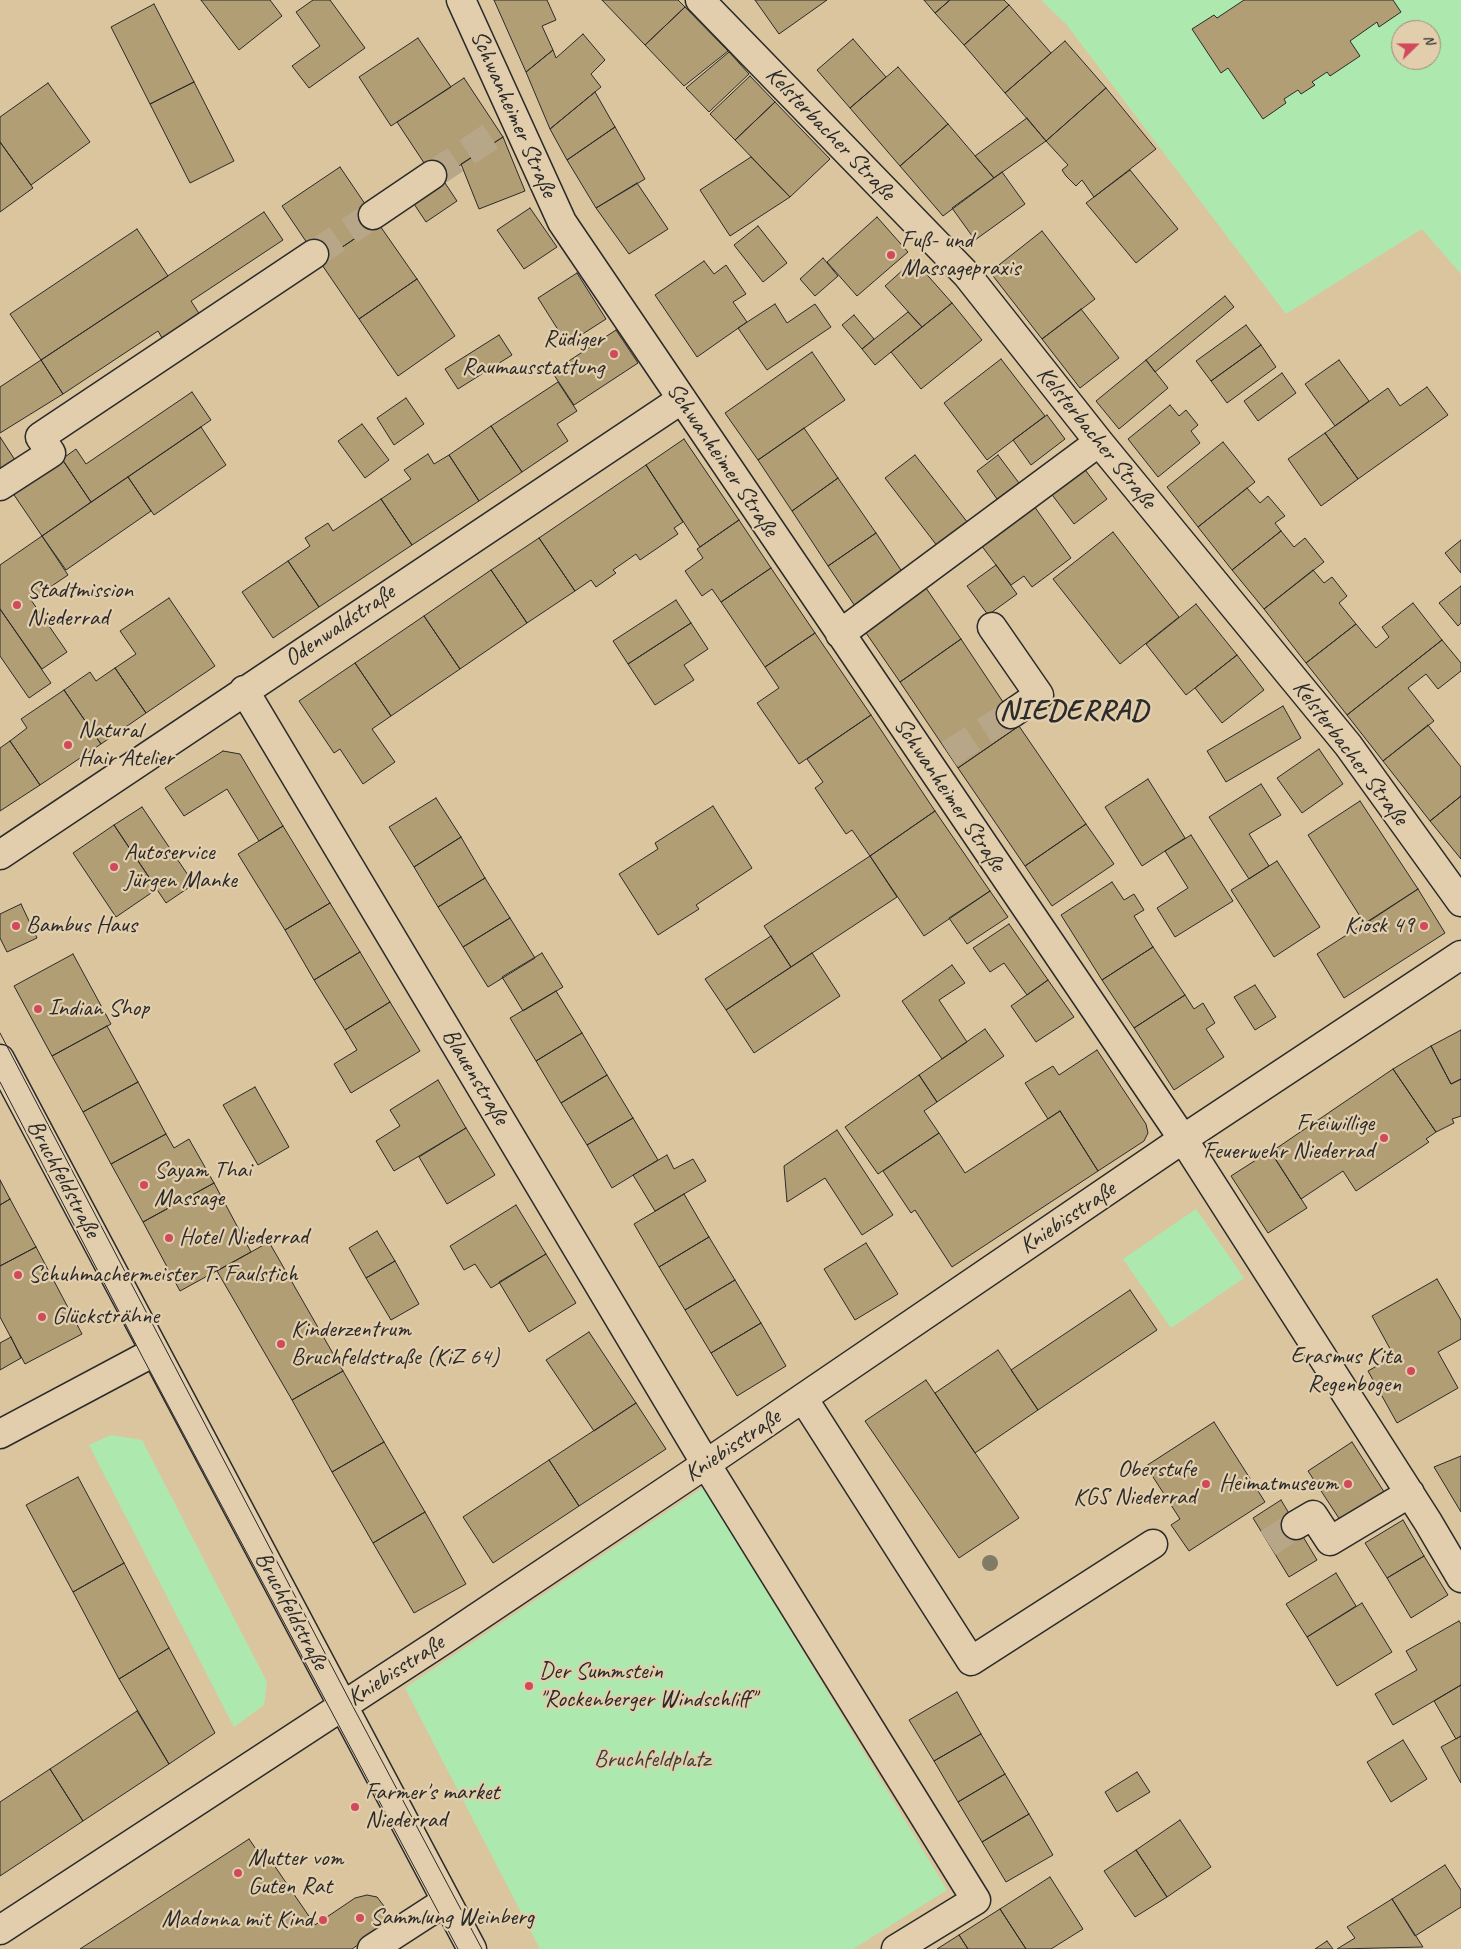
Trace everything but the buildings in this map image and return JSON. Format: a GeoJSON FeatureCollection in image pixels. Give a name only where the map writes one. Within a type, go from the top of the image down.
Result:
{"type":"FeatureCollection","features":[{"type":"Feature","properties":{"kind":"street","name":"Schwanheimer Straße"},"geometry":{"type":"LineString","coordinates":[[461,0],[508,127],[562,222],[840,634],[940,761],[1410,1493],[1461,1578]]}},
{"type":"Feature","properties":{"kind":"street","name":"Kelsterbacher Straße"},"geometry":{"type":"LineString","coordinates":[[700,0],[967,275],[1099,442],[1348,744],[1461,902]]}},
{"type":"Feature","properties":{"kind":"street"},"geometry":{"type":"LineString","coordinates":[[373,215],[432,175]]}},
{"type":"Feature","properties":{"kind":"street"},"geometry":{"type":"LineString","coordinates":[[0,486],[51,453],[40,437],[314,254]]}},
{"type":"Feature","properties":{"kind":"street","name":"Odenwaldstraße"},"geometry":{"type":"LineString","coordinates":[[0,855],[244,690],[682,399]]}},
{"type":"Feature","properties":{"kind":"street"},"geometry":{"type":"LineString","coordinates":[[840,634],[1099,442]]}},
{"type":"Feature","properties":{"kind":"street"},"geometry":{"type":"LineString","coordinates":[[992,627],[1039,695],[1011,714]]}},
{"type":"Feature","properties":{"kind":"street","name":"Blauenstraße"},"geometry":{"type":"LineString","coordinates":[[244,690],[706,1464]]}},
{"type":"Feature","properties":{"kind":"street","name":"Kniebisstraße"},"geometry":{"type":"LineString","coordinates":[[0,1930],[706,1464],[1183,1139],[1461,955]]}},
{"type":"Feature","properties":{"kind":"street","name":"Bruchfeldstraße"},"geometry":{"type":"LineString","coordinates":[[0,1059],[341,1706],[472,1949]]}},
{"type":"Feature","properties":{"kind":"street"},"geometry":{"type":"LineString","coordinates":[[0,1434],[154,1352]]}},
{"type":"Feature","properties":{"kind":"street"},"geometry":{"type":"LineString","coordinates":[[803,1398],[971,1661],[1153,1544]]}},
{"type":"Feature","properties":{"kind":"street"},"geometry":{"type":"LineString","coordinates":[[706,1464],[976,1900],[896,1949]]}},
{"type":"Feature","properties":{"kind":"street"},"geometry":{"type":"LineString","coordinates":[[1313,1515],[1330,1541],[1410,1493]]}},
{"type":"Feature","properties":{"kind":"street"},"geometry":{"type":"LineString","coordinates":[[372,1949],[446,1902]]}},
{"type":"Feature","properties":{"kind":"green space"},"geometry":{"type":"Polygon","coordinates":[[[1041,0],[1461,0],[1461,274],[1422,229],[1286,314],[1066,24],[1041,0]]]}},
{"type":"Feature","properties":{"kind":"green space"},"geometry":{"type":"Polygon","coordinates":[[[1196,1209],[1244,1278],[1171,1328],[1123,1259],[1196,1209]]]}},
{"type":"Feature","properties":{"kind":"green space"},"geometry":{"type":"Polygon","coordinates":[[[111,1435],[142,1440],[267,1682],[264,1705],[234,1727],[89,1445],[111,1435]]]}},
{"type":"Feature","properties":{"kind":"green space","name":"Bruchfeldplatz"},"geometry":{"type":"Polygon","coordinates":[[[704,1487],[947,1890],[853,1949],[540,1949],[405,1688],[704,1487]]]}},
{"type":"Feature","properties":{"kind":"tunnel"},"geometry":{"type":"LineString","coordinates":[[432,175],[499,131]]}},
{"type":"Feature","properties":{"kind":"tunnel"},"geometry":{"type":"LineString","coordinates":[[314,254],[373,215]]}},
{"type":"Feature","properties":{"kind":"tunnel"},"geometry":{"type":"LineString","coordinates":[[949,754],[1011,714]]}},
{"type":"Feature","properties":{"kind":"tunnel"},"geometry":{"type":"LineString","coordinates":[[1268,1543],[1296,1525]]}},
{"type":"Feature","properties":{"kind":"tram line"},"geometry":{"type":"LineString","coordinates":[[0,1033],[482,1949]]}},
{"type":"Feature","properties":{"kind":"tram line"},"geometry":{"type":"LineString","coordinates":[[0,1082],[143,1358],[458,1949]]}},
{"type":"Feature","properties":{"kind":"place","name":"Fuß- und Massagepraxis"},"geometry":{"type":"Point","coordinates":[891,255]}},
{"type":"Feature","properties":{"kind":"place","name":"Rüdiger Raumausstattung"},"geometry":{"type":"Point","coordinates":[614,354]}},
{"type":"Feature","properties":{"kind":"place","name":"Stadtmission Niederrad"},"geometry":{"type":"Point","coordinates":[17,605]}},
{"type":"Feature","properties":{"kind":"place","name":"Natural Hair Atelier"},"geometry":{"type":"Point","coordinates":[68,745]}},
{"type":"Feature","properties":{"kind":"place","name":"Autoservice Jürgen Manke"},"geometry":{"type":"Point","coordinates":[114,867]}},
{"type":"Feature","properties":{"kind":"place","name":"Bambus Haus"},"geometry":{"type":"Point","coordinates":[16,926]}},
{"type":"Feature","properties":{"kind":"place","name":"Kiosk 49"},"geometry":{"type":"Point","coordinates":[1424,926]}},
{"type":"Feature","properties":{"kind":"place","name":"Indian Shop"},"geometry":{"type":"Point","coordinates":[38,1009]}},
{"type":"Feature","properties":{"kind":"place","name":"Freiwillige Feuerwehr Niederrad"},"geometry":{"type":"Point","coordinates":[1384,1138]}},
{"type":"Feature","properties":{"kind":"place","name":"Sayam Thai Massage"},"geometry":{"type":"Point","coordinates":[144,1185]}},
{"type":"Feature","properties":{"kind":"place","name":"Hotel Niederrad"},"geometry":{"type":"Point","coordinates":[169,1238]}},
{"type":"Feature","properties":{"kind":"place","name":"Schuhmachermeister T. Faulstich"},"geometry":{"type":"Point","coordinates":[18,1275]}},
{"type":"Feature","properties":{"kind":"place","name":"Glücksträhne"},"geometry":{"type":"Point","coordinates":[42,1317]}},
{"type":"Feature","properties":{"kind":"place","name":"Kinderzentrum Bruchfeldstraße (KiZ 64)"},"geometry":{"type":"Point","coordinates":[281,1344]}},
{"type":"Feature","properties":{"kind":"place","name":"Erasmus Kita Regenbogen"},"geometry":{"type":"Point","coordinates":[1411,1371]}},
{"type":"Feature","properties":{"kind":"place","name":"Oberstufe KGS Niederrad"},"geometry":{"type":"Point","coordinates":[1206,1484]}},
{"type":"Feature","properties":{"kind":"place","name":"Heimatmuseum"},"geometry":{"type":"Point","coordinates":[1348,1484]}},
{"type":"Feature","properties":{"kind":"place","name":"Der Summstein \"Rockenberger Windschliff\""},"geometry":{"type":"Point","coordinates":[529,1686]}},
{"type":"Feature","properties":{"kind":"place","name":"Farmer's market Niederrad"},"geometry":{"type":"Point","coordinates":[355,1807]}},
{"type":"Feature","properties":{"kind":"place","name":"Mutter vom Guten Rat"},"geometry":{"type":"Point","coordinates":[238,1873]}},
{"type":"Feature","properties":{"kind":"place","name":"Sammlung Weinberg"},"geometry":{"type":"Point","coordinates":[360,1918]}},
{"type":"Feature","properties":{"kind":"place","name":"Madonna mit Kind"},"geometry":{"type":"Point","coordinates":[323,1920]}},
{"type":"Feature","properties":{"kind":"district","name":"NIEDERRAD"},"geometry":{"type":"Point","coordinates":[1074,711]}}]}
